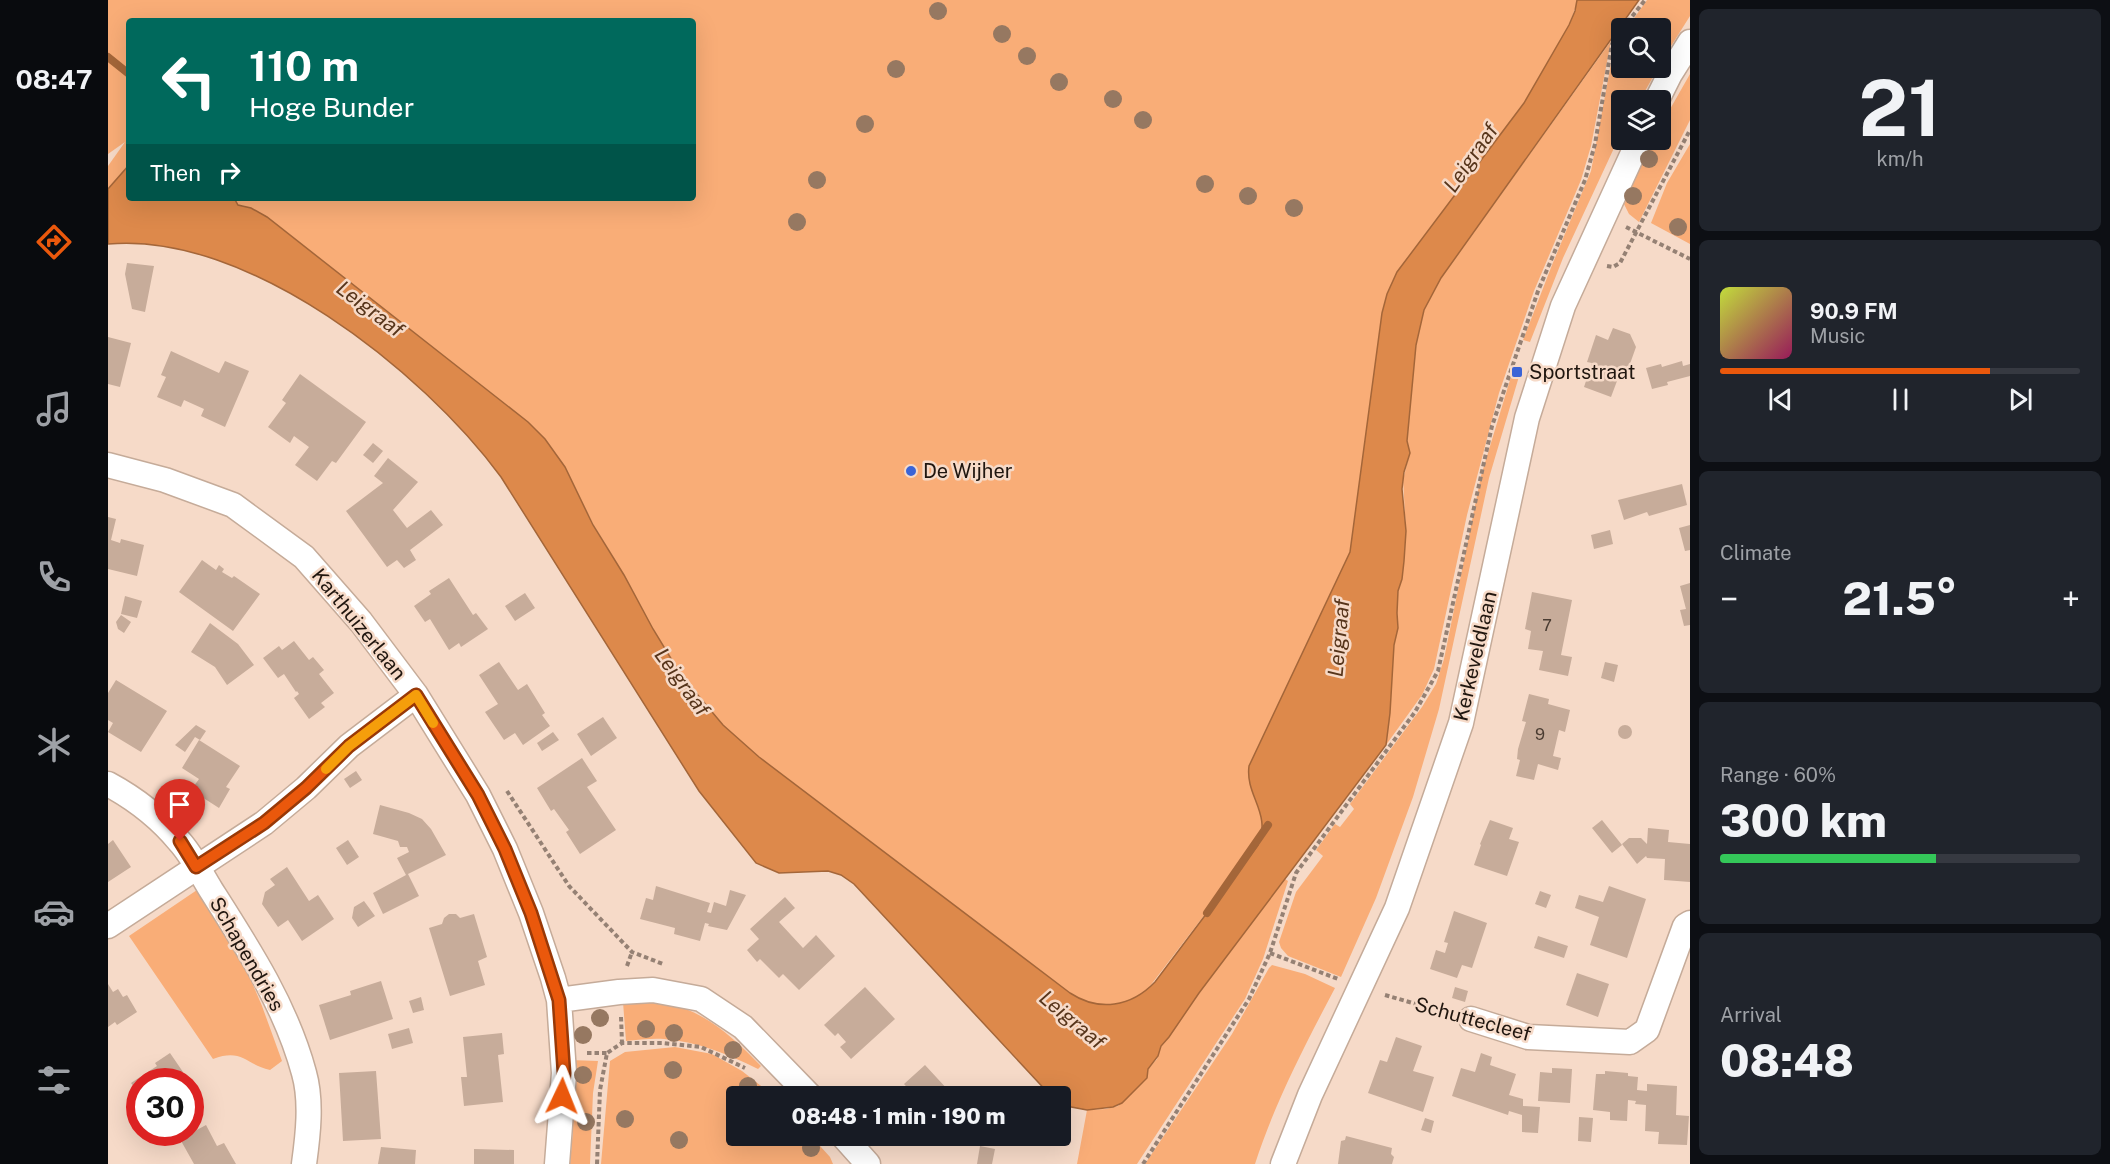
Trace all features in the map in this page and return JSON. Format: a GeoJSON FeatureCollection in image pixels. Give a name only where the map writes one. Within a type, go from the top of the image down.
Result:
{"type":"FeatureCollection","features":[{"type":"Feature","properties":{"kind":"street"},"geometry":{"type":"LineString","coordinates":[[1662,90],[1690,42]]}},
{"type":"Feature","properties":{"kind":"street","name":"Kerkeveldlaan"},"geometry":{"type":"LineString","coordinates":[[1283,1164],[1310,1095],[1397,908],[1461,723],[1527,418],[1563,306],[1633,150]]}},
{"type":"Feature","properties":{"kind":"street","name":"Karthuizerlaan"},"geometry":{"type":"LineString","coordinates":[[108,465],[165,480],[233,505],[304,556],[361,622],[416,695],[478,795],[505,849],[531,913],[559,1000],[564,1073],[557,1164]]}},
{"type":"Feature","properties":{"kind":"street"},"geometry":{"type":"LineString","coordinates":[[108,926],[264,823],[306,788],[349,746],[416,695]]}},
{"type":"Feature","properties":{"kind":"street","name":"Schapendries"},"geometry":{"type":"LineString","coordinates":[[108,784],[125,793],[180,841],[239,931],[273,992],[305,1075],[309,1128],[304,1164]]}},
{"type":"Feature","properties":{"kind":"street","name":"Schuttecleef"},"geometry":{"type":"LineString","coordinates":[[1471,1019],[1528,1036],[1630,1042],[1647,1030],[1685,926],[1690,923]]}},
{"type":"Feature","properties":{"kind":"street"},"geometry":{"type":"LineString","coordinates":[[559,1000],[653,990],[701,999],[743,1027],[800,1086]]}},
{"type":"Feature","properties":{"kind":"street"},"geometry":{"type":"LineString","coordinates":[[852,1146],[868,1164]]}},
{"type":"Feature","properties":{"kind":"path"},"geometry":{"type":"LineString","coordinates":[[1631,18],[1645,0]]}},
{"type":"Feature","properties":{"kind":"path"},"geometry":{"type":"LineString","coordinates":[[1143,1164],[1249,999],[1270,953],[1296,873],[1415,712],[1438,671],[1492,426],[1538,291],[1585,180],[1595,144],[1611,50]]}},
{"type":"Feature","properties":{"kind":"path"},"geometry":{"type":"LineString","coordinates":[[1584,256],[1613,267],[1620,263],[1690,130]]}},
{"type":"Feature","properties":{"kind":"path"},"geometry":{"type":"LineString","coordinates":[[1602,217],[1637,231],[1690,259]]}},
{"type":"Feature","properties":{"kind":"path","name":"Schuttecleef"},"geometry":{"type":"LineString","coordinates":[[1270,953],[1361,988],[1471,1019]]}},
{"type":"Feature","properties":{"kind":"path"},"geometry":{"type":"LineString","coordinates":[[597,1164],[600,1090],[607,1053],[622,1043],[662,1043],[701,1047],[748,1069]]}},
{"type":"Feature","properties":{"kind":"shaded area","name":"De Wijher"},"geometry":{"type":"Polygon","coordinates":[[[108,0],[1577,0],[1569,25],[1524,103],[1398,272],[1387,294],[1382,313],[1350,552],[1249,766],[1262,815],[1258,845],[1147,990],[1128,1000],[1109,1005],[1089,1002],[1070,993],[759,757],[723,725],[681,675],[593,524],[565,467],[545,439],[528,422],[267,217],[238,205],[236,201],[696,201],[696,18],[126,18],[126,168],[108,189],[108,166],[125,142],[108,154],[108,0]]]}},
{"type":"Feature","properties":{"kind":"shaded area"},"geometry":{"type":"Polygon","coordinates":[[[1647,0],[1690,0],[1690,16],[1671,46],[1671,18],[1634,18],[1647,0]]]}},
{"type":"Feature","properties":{"kind":"shaded area"},"geometry":{"type":"Polygon","coordinates":[[[1611,41],[1591,146],[1581,180],[1534,291],[1499,393],[1467,515],[1434,669],[1422,695],[1386,745],[1394,645],[1398,628],[1398,591],[1404,561],[1406,531],[1403,480],[1409,456],[1407,441],[1416,345],[1424,310],[1441,278],[1611,41]]]}},
{"type":"Feature","properties":{"kind":"shaded area"},"geometry":{"type":"Polygon","coordinates":[[[1611,63],[1611,78],[1652,78],[1646,90],[1611,90],[1611,150],[1613,150],[1563,258],[1530,342],[1523,340],[1552,265],[1591,171],[1611,63]]]}},
{"type":"Feature","properties":{"kind":"shaded area"},"geometry":{"type":"Polygon","coordinates":[[[1690,74],[1690,120],[1639,222],[1629,214],[1623,202],[1648,150],[1671,150],[1671,107],[1690,74]]]}},
{"type":"Feature","properties":{"kind":"shaded area"},"geometry":{"type":"Polygon","coordinates":[[[1690,144],[1690,244],[1651,223],[1667,183],[1690,144]]]}},
{"type":"Feature","properties":{"kind":"shaded area"},"geometry":{"type":"Polygon","coordinates":[[[1513,370],[1520,373],[1489,478],[1439,709],[1413,797],[1376,898],[1341,977],[1288,956],[1279,942],[1296,892],[1323,856],[1316,850],[1335,824],[1340,827],[1354,809],[1350,804],[1422,707],[1436,684],[1444,659],[1481,476],[1513,370]]]}},
{"type":"Feature","properties":{"kind":"shaded area"},"geometry":{"type":"Polygon","coordinates":[[[1285,879],[1288,881],[1263,959],[1245,999],[1137,1164],[1077,1164],[1087,1110],[1118,1106],[1147,1078],[1148,1069],[1157,1059],[1161,1046],[1285,879]]]}},
{"type":"Feature","properties":{"kind":"shaded area"},"geometry":{"type":"Polygon","coordinates":[[[197,890],[242,959],[262,1006],[282,1061],[270,1070],[237,1056],[213,1059],[129,936],[197,890]]]}},
{"type":"Feature","properties":{"kind":"shaded area"},"geometry":{"type":"Polygon","coordinates":[[[1272,965],[1305,974],[1335,988],[1281,1096],[1255,1164],[1145,1164],[1232,1034],[1272,965]]]}},
{"type":"Feature","properties":{"kind":"shaded area"},"geometry":{"type":"Polygon","coordinates":[[[623,1002],[661,1003],[676,1006],[703,1017],[740,1045],[761,1066],[758,1069],[735,1058],[689,1043],[664,1039],[626,1041],[623,1002]]]}},
{"type":"Feature","properties":{"kind":"shaded area"},"geometry":{"type":"Polygon","coordinates":[[[675,1047],[712,1054],[742,1071],[761,1086],[726,1086],[726,1146],[820,1146],[833,1164],[601,1164],[610,1061],[625,1052],[675,1047]]]}},
{"type":"Feature","properties":{"kind":"shaded area"},"geometry":{"type":"Polygon","coordinates":[[[570,1060],[598,1061],[593,1093],[590,1164],[570,1164],[573,1130],[570,1060]]]}},
{"type":"Feature","properties":{"kind":"water"},"geometry":{"type":"Polygon","coordinates":[[[1577,0],[1639,0],[1626,18],[1611,18],[1611,39],[1441,278],[1424,310],[1416,345],[1407,441],[1410,453],[1402,489],[1406,531],[1402,579],[1398,591],[1398,628],[1394,645],[1386,745],[1199,993],[1161,1046],[1158,1056],[1148,1069],[1147,1078],[1122,1103],[1113,1107],[1087,1110],[1071,1107],[1071,1086],[1042,1086],[854,884],[841,875],[828,871],[779,873],[756,863],[699,791],[501,477],[467,436],[426,394],[379,353],[327,316],[273,284],[217,260],[162,246],[108,244],[108,189],[126,168],[126,201],[236,201],[238,205],[251,208],[267,217],[528,422],[545,439],[565,467],[593,525],[681,675],[723,725],[759,757],[1070,993],[1092,1003],[1114,1004],[1136,997],[1155,982],[1258,845],[1262,823],[1251,786],[1249,766],[1350,552],[1382,313],[1387,294],[1397,272],[1524,103],[1569,25],[1577,0]]]}},
{"type":"Feature","properties":{"kind":"building"},"geometry":{"type":"Polygon","coordinates":[[[127,263],[154,266],[145,312],[132,309],[125,274],[127,263]]]}},
{"type":"Feature","properties":{"kind":"building"},"geometry":{"type":"Polygon","coordinates":[[[1613,328],[1630,334],[1636,347],[1626,375],[1620,373],[1611,397],[1584,387],[1592,363],[1587,362],[1596,335],[1608,340],[1613,328]]]}},
{"type":"Feature","properties":{"kind":"building"},"geometry":{"type":"Polygon","coordinates":[[[108,337],[131,343],[120,387],[108,384],[108,337]]]}},
{"type":"Feature","properties":{"kind":"building"},"geometry":{"type":"Polygon","coordinates":[[[171,351],[219,373],[225,361],[249,371],[225,427],[201,416],[204,409],[184,400],[181,407],[157,397],[166,377],[161,375],[171,351]]]}},
{"type":"Feature","properties":{"kind":"building"},"geometry":{"type":"Polygon","coordinates":[[[1682,361],[1683,366],[1690,364],[1690,376],[1652,389],[1646,368],[1661,364],[1662,367],[1682,361]]]}},
{"type":"Feature","properties":{"kind":"building"},"geometry":{"type":"Polygon","coordinates":[[[300,374],[366,422],[336,463],[332,461],[317,481],[295,465],[309,447],[294,436],[290,443],[268,427],[286,403],[282,400],[300,374]]]}},
{"type":"Feature","properties":{"kind":"building"},"geometry":{"type":"Polygon","coordinates":[[[373,443],[383,451],[373,463],[363,455],[373,443]]]}},
{"type":"Feature","properties":{"kind":"building"},"geometry":{"type":"Polygon","coordinates":[[[388,458],[418,482],[393,510],[407,528],[431,510],[443,525],[410,550],[416,560],[404,568],[397,560],[387,567],[346,511],[383,483],[374,476],[388,458]]]}},
{"type":"Feature","properties":{"kind":"building"},"geometry":{"type":"Polygon","coordinates":[[[1682,484],[1687,505],[1649,516],[1647,512],[1624,520],[1618,500],[1682,484]]]}},
{"type":"Feature","properties":{"kind":"building"},"geometry":{"type":"Polygon","coordinates":[[[108,517],[116,519],[111,540],[120,543],[121,539],[144,545],[137,576],[108,569],[108,517]]]}},
{"type":"Feature","properties":{"kind":"building"},"geometry":{"type":"Polygon","coordinates":[[[1690,525],[1690,550],[1685,551],[1679,528],[1690,525]]]}},
{"type":"Feature","properties":{"kind":"building"},"geometry":{"type":"Polygon","coordinates":[[[1610,530],[1613,544],[1594,549],[1591,535],[1610,530]]]}},
{"type":"Feature","properties":{"kind":"building"},"geometry":{"type":"Polygon","coordinates":[[[202,560],[216,570],[219,565],[224,569],[222,572],[232,578],[234,576],[260,594],[233,631],[179,592],[202,560]]]}},
{"type":"Feature","properties":{"kind":"building"},"geometry":{"type":"Polygon","coordinates":[[[449,578],[473,615],[476,613],[488,629],[461,647],[459,643],[449,650],[430,619],[425,622],[414,606],[431,594],[429,591],[449,578]]]}},
{"type":"Feature","properties":{"kind":"building"},"geometry":{"type":"Polygon","coordinates":[[[1690,583],[1690,625],[1684,626],[1680,610],[1686,609],[1680,586],[1690,583]]]}},
{"type":"Feature","properties":{"kind":"building"},"geometry":{"type":"Polygon","coordinates":[[[1532,592],[1572,600],[1561,655],[1572,657],[1568,676],[1539,670],[1543,651],[1528,649],[1531,631],[1525,629],[1532,592]]]}},
{"type":"Feature","properties":{"kind":"building"},"geometry":{"type":"Polygon","coordinates":[[[525,593],[535,608],[515,621],[505,606],[525,593]]]}},
{"type":"Feature","properties":{"kind":"building"},"geometry":{"type":"Polygon","coordinates":[[[125,596],[142,601],[137,618],[121,614],[125,596]]]}},
{"type":"Feature","properties":{"kind":"building"},"geometry":{"type":"Polygon","coordinates":[[[121,615],[131,622],[124,633],[118,629],[116,622],[121,615]]]}},
{"type":"Feature","properties":{"kind":"building"},"geometry":{"type":"Polygon","coordinates":[[[210,623],[238,644],[254,665],[227,685],[215,667],[191,652],[210,623]]]}},
{"type":"Feature","properties":{"kind":"building"},"geometry":{"type":"Polygon","coordinates":[[[294,641],[309,660],[313,657],[324,670],[319,674],[334,693],[321,703],[325,707],[309,719],[294,698],[299,694],[297,691],[284,674],[278,678],[263,658],[279,646],[282,650],[294,641]]]}},
{"type":"Feature","properties":{"kind":"building"},"geometry":{"type":"Polygon","coordinates":[[[499,662],[518,690],[527,684],[545,713],[542,715],[550,726],[523,745],[515,733],[504,740],[485,712],[498,704],[479,675],[499,662]]]}},
{"type":"Feature","properties":{"kind":"building"},"geometry":{"type":"Polygon","coordinates":[[[1605,662],[1618,665],[1614,682],[1601,678],[1605,662]]]}},
{"type":"Feature","properties":{"kind":"building"},"geometry":{"type":"Polygon","coordinates":[[[116,680],[167,711],[141,752],[108,732],[113,723],[108,720],[108,693],[116,680]]]}},
{"type":"Feature","properties":{"kind":"building"},"geometry":{"type":"Polygon","coordinates":[[[1529,694],[1549,699],[1548,704],[1570,710],[1565,732],[1559,730],[1553,756],[1561,758],[1558,770],[1538,764],[1534,780],[1516,776],[1520,760],[1517,759],[1518,749],[1526,722],[1522,721],[1529,694]]]}},
{"type":"Feature","properties":{"kind":"building"},"geometry":{"type":"Polygon","coordinates":[[[603,717],[617,738],[591,756],[577,734],[603,717]]]}},
{"type":"Feature","properties":{"kind":"building"},"geometry":{"type":"Polygon","coordinates":[[[196,725],[206,731],[200,740],[195,737],[185,752],[175,745],[196,725]]]}},
{"type":"Feature","properties":{"kind":"building"},"geometry":{"type":"Polygon","coordinates":[[[1625,725],[1630,727],[1632,732],[1630,737],[1625,739],[1620,737],[1618,732],[1620,727],[1625,725]]]}},
{"type":"Feature","properties":{"kind":"building"},"geometry":{"type":"Polygon","coordinates":[[[553,732],[559,740],[542,751],[537,743],[553,732]]]}},
{"type":"Feature","properties":{"kind":"building"},"geometry":{"type":"Polygon","coordinates":[[[199,740],[240,766],[226,787],[230,789],[219,808],[191,790],[199,779],[182,768],[199,740]]]}},
{"type":"Feature","properties":{"kind":"building"},"geometry":{"type":"Polygon","coordinates":[[[582,758],[597,781],[587,787],[616,830],[580,854],[566,832],[569,830],[554,809],[551,811],[537,788],[582,758]]]}},
{"type":"Feature","properties":{"kind":"building"},"geometry":{"type":"Polygon","coordinates":[[[356,771],[362,780],[350,788],[344,779],[356,771]]]}},
{"type":"Feature","properties":{"kind":"building"},"geometry":{"type":"Polygon","coordinates":[[[380,805],[422,819],[431,829],[446,855],[408,874],[419,896],[383,914],[373,893],[406,875],[397,858],[409,852],[407,847],[400,847],[398,841],[373,834],[380,805]]]}},
{"type":"Feature","properties":{"kind":"building"},"geometry":{"type":"Polygon","coordinates":[[[1490,820],[1513,828],[1509,839],[1519,842],[1507,876],[1474,865],[1490,820]]]}},
{"type":"Feature","properties":{"kind":"building"},"geometry":{"type":"Polygon","coordinates":[[[1602,820],[1622,845],[1612,853],[1592,828],[1602,820]]]}},
{"type":"Feature","properties":{"kind":"building"},"geometry":{"type":"Polygon","coordinates":[[[1648,828],[1669,830],[1668,842],[1690,844],[1690,882],[1664,880],[1665,859],[1647,858],[1646,856],[1637,864],[1622,844],[1629,838],[1641,838],[1647,844],[1648,828]]]}},
{"type":"Feature","properties":{"kind":"building"},"geometry":{"type":"Polygon","coordinates":[[[113,840],[131,867],[108,882],[108,844],[113,840]]]}},
{"type":"Feature","properties":{"kind":"building"},"geometry":{"type":"Polygon","coordinates":[[[348,840],[359,857],[347,865],[336,848],[348,840]]]}},
{"type":"Feature","properties":{"kind":"building"},"geometry":{"type":"Polygon","coordinates":[[[287,867],[309,901],[318,895],[334,919],[302,941],[288,920],[278,927],[262,904],[265,892],[275,885],[270,879],[287,867]]]}},
{"type":"Feature","properties":{"kind":"building"},"geometry":{"type":"Polygon","coordinates":[[[656,886],[710,903],[707,912],[711,913],[714,902],[726,906],[730,890],[746,895],[727,930],[708,926],[709,924],[705,923],[700,941],[674,934],[675,928],[640,919],[646,898],[653,900],[656,886]]]}},
{"type":"Feature","properties":{"kind":"building"},"geometry":{"type":"Polygon","coordinates":[[[1609,886],[1646,899],[1627,958],[1590,945],[1599,917],[1575,908],[1579,895],[1603,902],[1609,886]]]}},
{"type":"Feature","properties":{"kind":"building"},"geometry":{"type":"Polygon","coordinates":[[[1540,891],[1551,895],[1546,908],[1535,904],[1540,891]]]}},
{"type":"Feature","properties":{"kind":"building"},"geometry":{"type":"Polygon","coordinates":[[[785,897],[795,908],[779,922],[803,948],[816,935],[835,956],[799,990],[783,974],[779,978],[760,959],[757,962],[747,950],[759,939],[750,929],[785,897]]]}},
{"type":"Feature","properties":{"kind":"building"},"geometry":{"type":"Polygon","coordinates":[[[364,901],[375,916],[358,927],[352,918],[354,907],[364,901]]]}},
{"type":"Feature","properties":{"kind":"building"},"geometry":{"type":"Polygon","coordinates":[[[1454,911],[1487,923],[1472,968],[1462,965],[1457,978],[1430,969],[1436,950],[1445,953],[1448,943],[1444,942],[1454,911]]]}},
{"type":"Feature","properties":{"kind":"building"},"geometry":{"type":"Polygon","coordinates":[[[449,914],[456,914],[460,918],[474,914],[487,957],[478,961],[485,985],[450,996],[429,928],[442,924],[444,918],[449,914]]]}},
{"type":"Feature","properties":{"kind":"building"},"geometry":{"type":"Polygon","coordinates":[[[1538,936],[1568,946],[1564,958],[1534,948],[1538,936]]]}},
{"type":"Feature","properties":{"kind":"building"},"geometry":{"type":"Polygon","coordinates":[[[1577,973],[1609,984],[1598,1017],[1566,1005],[1577,973]]]}},
{"type":"Feature","properties":{"kind":"building"},"geometry":{"type":"Polygon","coordinates":[[[381,981],[393,1019],[330,1040],[319,1005],[351,995],[350,991],[381,981]]]}},
{"type":"Feature","properties":{"kind":"building"},"geometry":{"type":"Polygon","coordinates":[[[108,984],[113,992],[118,989],[123,997],[127,995],[137,1012],[117,1025],[115,1022],[108,1027],[108,984]]]}},
{"type":"Feature","properties":{"kind":"building"},"geometry":{"type":"Polygon","coordinates":[[[865,987],[895,1019],[851,1059],[840,1047],[846,1042],[838,1033],[835,1036],[824,1025],[865,987]]]}},
{"type":"Feature","properties":{"kind":"building"},"geometry":{"type":"Polygon","coordinates":[[[1455,987],[1468,991],[1465,1002],[1452,998],[1455,987]]]}},
{"type":"Feature","properties":{"kind":"building"},"geometry":{"type":"Polygon","coordinates":[[[421,997],[424,1010],[413,1013],[409,1001],[421,997]]]}},
{"type":"Feature","properties":{"kind":"building"},"geometry":{"type":"Polygon","coordinates":[[[409,1028],[413,1043],[392,1049],[388,1034],[409,1028]]]}},
{"type":"Feature","properties":{"kind":"building"},"geometry":{"type":"Polygon","coordinates":[[[502,1033],[504,1054],[498,1055],[503,1102],[464,1106],[461,1077],[467,1077],[463,1037],[502,1033]]]}},
{"type":"Feature","properties":{"kind":"building"},"geometry":{"type":"Polygon","coordinates":[[[1396,1037],[1422,1046],[1413,1071],[1434,1077],[1423,1112],[1368,1093],[1380,1060],[1387,1062],[1396,1037]]]}},
{"type":"Feature","properties":{"kind":"building"},"geometry":{"type":"Polygon","coordinates":[[[170,1053],[180,1068],[154,1068],[157,1066],[155,1063],[170,1053]]]}},
{"type":"Feature","properties":{"kind":"building"},"geometry":{"type":"Polygon","coordinates":[[[1481,1053],[1492,1057],[1490,1065],[1516,1074],[1509,1095],[1523,1099],[1523,1106],[1540,1107],[1538,1133],[1522,1132],[1522,1115],[1509,1111],[1508,1115],[1452,1096],[1461,1068],[1475,1072],[1481,1053]]]}},
{"type":"Feature","properties":{"kind":"building"},"geometry":{"type":"Polygon","coordinates":[[[925,1065],[945,1086],[906,1086],[904,1084],[925,1065]]]}},
{"type":"Feature","properties":{"kind":"building"},"geometry":{"type":"Polygon","coordinates":[[[1552,1068],[1572,1069],[1570,1103],[1538,1101],[1540,1072],[1552,1073],[1552,1068]]]}},
{"type":"Feature","properties":{"kind":"building"},"geometry":{"type":"Polygon","coordinates":[[[376,1071],[381,1139],[343,1141],[339,1073],[376,1071]]]}},
{"type":"Feature","properties":{"kind":"building"},"geometry":{"type":"Polygon","coordinates":[[[1605,1071],[1628,1073],[1628,1076],[1638,1077],[1637,1090],[1647,1091],[1647,1084],[1677,1086],[1676,1115],[1689,1116],[1687,1145],[1658,1144],[1659,1132],[1645,1131],[1646,1105],[1635,1104],[1636,1101],[1628,1100],[1627,1121],[1610,1120],[1610,1112],[1593,1110],[1596,1074],[1605,1074],[1605,1071]]]}},
{"type":"Feature","properties":{"kind":"building"},"geometry":{"type":"Polygon","coordinates":[[[1579,1117],[1593,1118],[1591,1142],[1578,1141],[1579,1117]]]}},
{"type":"Feature","properties":{"kind":"building"},"geometry":{"type":"Polygon","coordinates":[[[1425,1118],[1434,1121],[1431,1133],[1421,1130],[1425,1118]]]}},
{"type":"Feature","properties":{"kind":"building"},"geometry":{"type":"Polygon","coordinates":[[[206,1125],[217,1146],[224,1143],[236,1164],[194,1164],[184,1146],[204,1146],[204,1126],[206,1125]]]}},
{"type":"Feature","properties":{"kind":"building"},"geometry":{"type":"Polygon","coordinates":[[[1346,1136],[1392,1148],[1391,1154],[1394,1157],[1392,1164],[1338,1164],[1341,1141],[1345,1140],[1346,1136]]]}},
{"type":"Feature","properties":{"kind":"building"},"geometry":{"type":"Polygon","coordinates":[[[980,1146],[995,1149],[992,1164],[977,1164],[980,1146]]]}},
{"type":"Feature","properties":{"kind":"building"},"geometry":{"type":"Polygon","coordinates":[[[381,1147],[416,1150],[415,1164],[378,1164],[381,1147]]]}},
{"type":"Feature","properties":{"kind":"building"},"geometry":{"type":"Polygon","coordinates":[[[474,1149],[514,1150],[514,1164],[474,1164],[474,1149]]]}},
{"type":"Feature","properties":{"kind":"waterway","name":"Leigraaf"},"geometry":{"type":"LineString","coordinates":[[108,57],[126,72]]}},
{"type":"Feature","properties":{"kind":"waterway","name":"Leigraaf"},"geometry":{"type":"LineString","coordinates":[[1207,913],[1268,825]]}},
{"type":"Feature","properties":{"kind":"slow traffic"},"geometry":{"type":"LineString","coordinates":[[326,769],[349,746],[416,695],[433,723]]}},
{"type":"Feature","properties":{"kind":"place","name":"Sportstraat"},"geometry":{"type":"Point","coordinates":[1517,372]}},
{"type":"Feature","properties":{"kind":"place","name":"De Wijher"},"geometry":{"type":"Point","coordinates":[911,471]}},
{"type":"Feature","properties":{"kind":"route"},"geometry":{"type":"LineString","coordinates":[[180,841],[196,867],[221,852],[264,823],[306,788],[349,746],[416,695],[478,795],[505,849],[531,913],[559,1000],[564,1073],[562,1096]]}}]}
